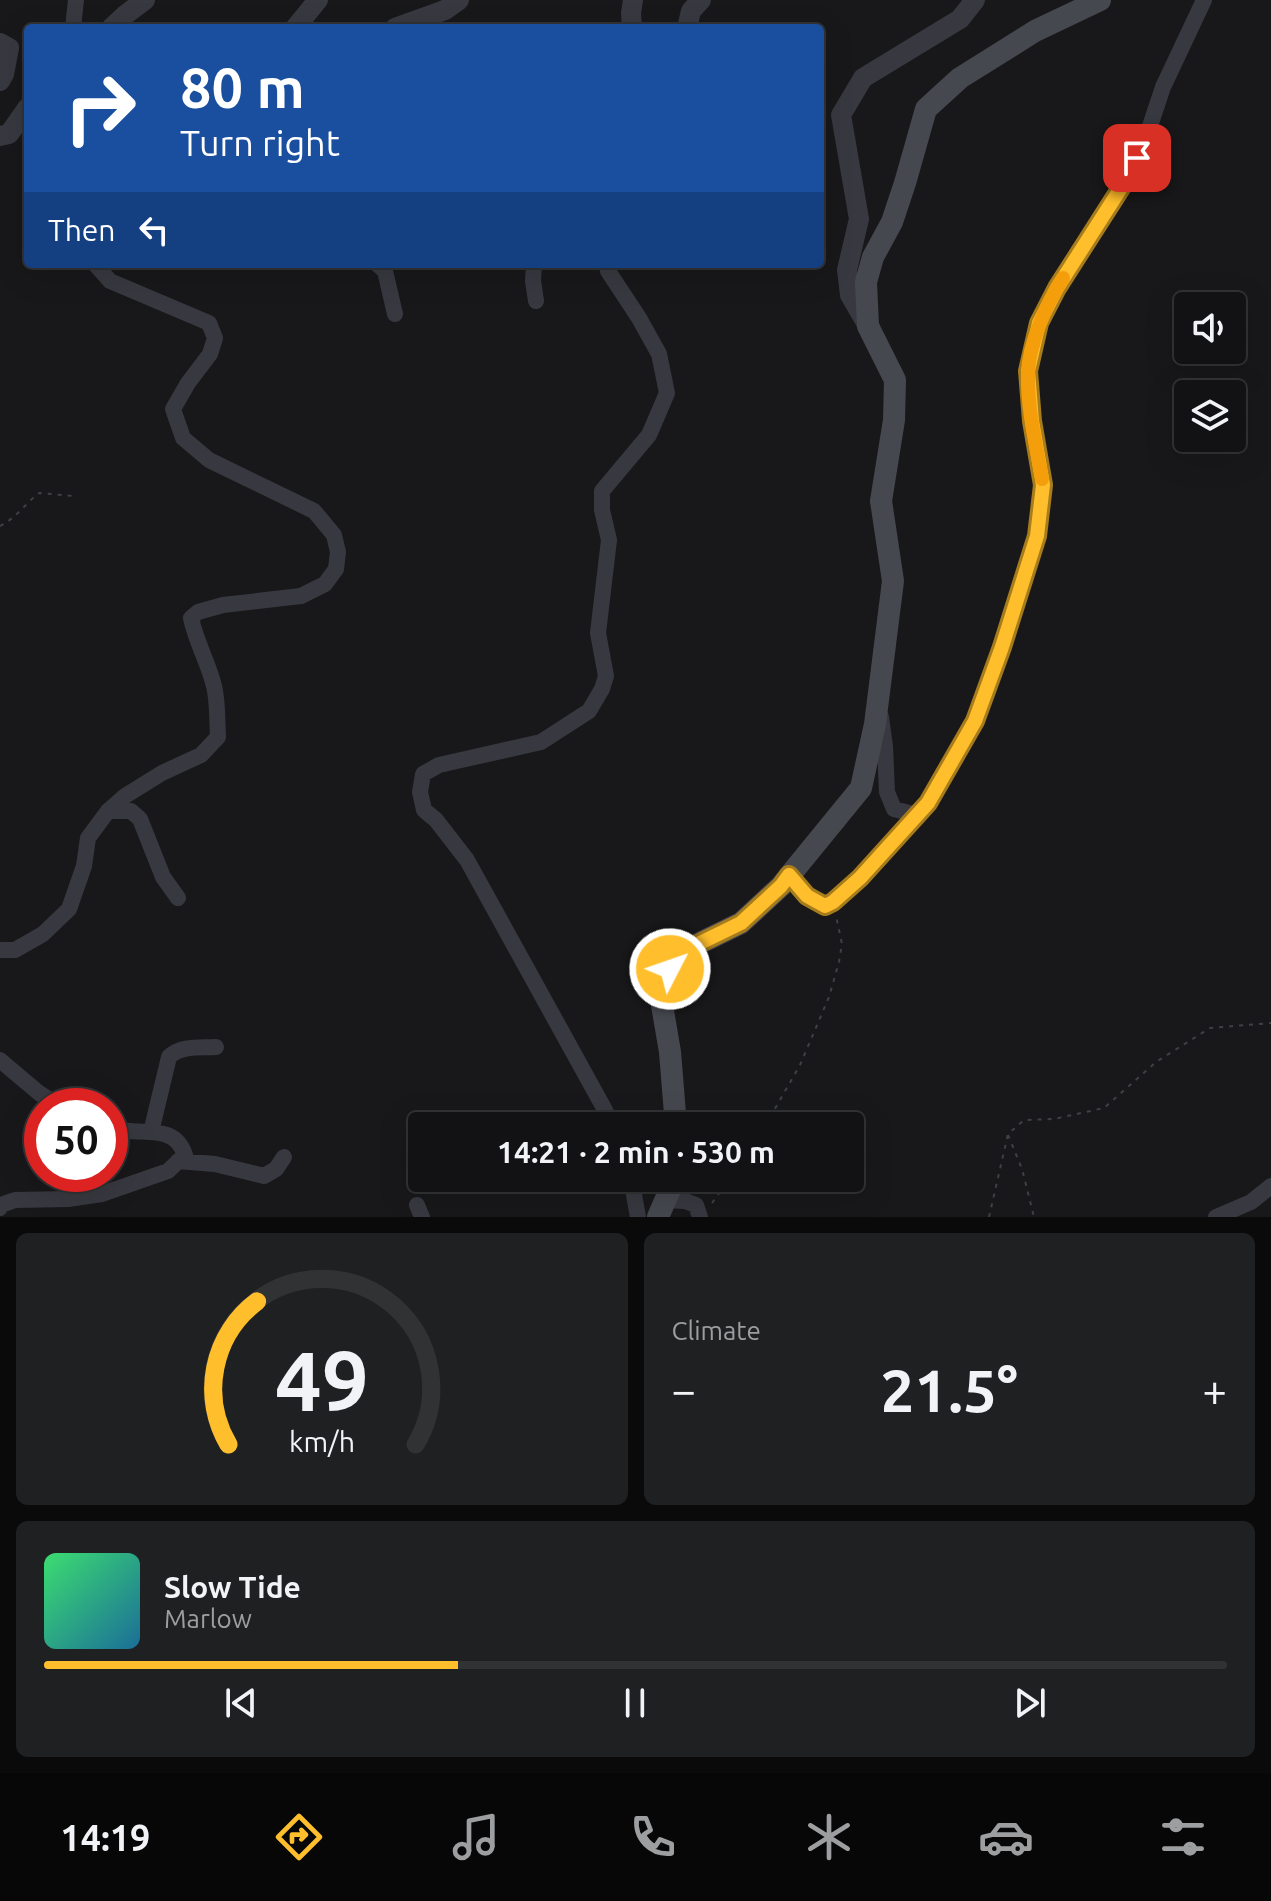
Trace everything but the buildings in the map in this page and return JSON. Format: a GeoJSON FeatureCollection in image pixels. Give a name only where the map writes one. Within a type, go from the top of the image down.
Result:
{"type":"FeatureCollection","features":[{"type":"Feature","properties":{"kind":"main road"},"geometry":{"type":"LineString","coordinates":[[675,1112],[670,1052],[661,999],[670,969],[694,946],[741,923],[781,886],[861,788],[875,724],[893,581],[881,501],[894,420],[895,380],[868,326],[866,282],[873,257],[892,222],[926,109],[960,78],[1035,31],[1100,0]]}},
{"type":"Feature","properties":{"kind":"street"},"geometry":{"type":"LineString","coordinates":[[73,24],[76,0]]}},
{"type":"Feature","properties":{"kind":"street"},"geometry":{"type":"LineString","coordinates":[[115,24],[145,0]]}},
{"type":"Feature","properties":{"kind":"street"},"geometry":{"type":"LineString","coordinates":[[298,24],[318,0]]}},
{"type":"Feature","properties":{"kind":"street"},"geometry":{"type":"LineString","coordinates":[[406,24],[445,10],[459,0]]}},
{"type":"Feature","properties":{"kind":"street"},"geometry":{"type":"LineString","coordinates":[[632,24],[633,0]]}},
{"type":"Feature","properties":{"kind":"street"},"geometry":{"type":"LineString","coordinates":[[688,24],[691,11],[701,0]]}},
{"type":"Feature","properties":{"kind":"street"},"geometry":{"type":"LineString","coordinates":[[868,326],[850,295],[847,270],[859,219],[841,115],[863,78],[960,19],[975,0]]}},
{"type":"Feature","properties":{"kind":"street"},"geometry":{"type":"LineString","coordinates":[[789,875],[807,896],[825,906],[833,902],[860,878],[928,803],[975,721],[1037,536],[1043,485],[1032,421],[1028,371],[1039,323],[1057,288],[1128,177],[1146,138],[1163,87],[1204,0]]}},
{"type":"Feature","properties":{"kind":"street"},"geometry":{"type":"LineString","coordinates":[[0,43],[9,48],[0,81]]}},
{"type":"Feature","properties":{"kind":"street"},"geometry":{"type":"LineString","coordinates":[[0,136],[9,134],[24,113]]}},
{"type":"Feature","properties":{"kind":"street"},"geometry":{"type":"LineString","coordinates":[[0,950],[15,950],[43,934],[69,909],[84,866],[88,838],[108,811],[125,796],[162,773],[201,755],[218,737],[215,689],[191,618],[198,612],[223,605],[301,596],[325,584],[336,569],[338,552],[334,535],[314,511],[209,460],[183,438],[173,409],[210,354],[215,338],[209,323],[110,281],[99,268]]}},
{"type":"Feature","properties":{"kind":"street"},"geometry":{"type":"LineString","coordinates":[[382,268],[385,271],[395,314]]}},
{"type":"Feature","properties":{"kind":"street"},"geometry":{"type":"LineString","coordinates":[[534,268],[536,301]]}},
{"type":"Feature","properties":{"kind":"street"},"geometry":{"type":"LineString","coordinates":[[606,1112],[467,860],[436,820],[424,810],[420,792],[423,774],[439,765],[541,742],[589,711],[602,689],[606,676],[598,633],[609,540],[602,510],[602,491],[649,435],[667,393],[659,354],[608,268]]}},
{"type":"Feature","properties":{"kind":"street"},"geometry":{"type":"LineString","coordinates":[[878,701],[885,746],[887,792],[894,809],[917,815]]}},
{"type":"Feature","properties":{"kind":"street"},"geometry":{"type":"LineString","coordinates":[[108,811],[131,811],[140,819],[163,877],[178,898]]}},
{"type":"Feature","properties":{"kind":"street"},"geometry":{"type":"LineString","coordinates":[[151,1132],[169,1057],[174,1052],[189,1048],[216,1047]]}},
{"type":"Feature","properties":{"kind":"street"},"geometry":{"type":"LineString","coordinates":[[0,1060],[33,1088]]}},
{"type":"Feature","properties":{"kind":"street"},"geometry":{"type":"LineString","coordinates":[[0,1208],[15,1200],[68,1199],[102,1194],[168,1171],[185,1155],[182,1144],[167,1134],[128,1131]]}},
{"type":"Feature","properties":{"kind":"street"},"geometry":{"type":"LineString","coordinates":[[178,1161],[215,1164],[264,1176],[276,1169],[284,1157]]}},
{"type":"Feature","properties":{"kind":"street"},"geometry":{"type":"LineString","coordinates":[[1216,1217],[1251,1202],[1271,1186]]}},
{"type":"Feature","properties":{"kind":"street"},"geometry":{"type":"LineString","coordinates":[[634,1192],[638,1217]]}},
{"type":"Feature","properties":{"kind":"street"},"geometry":{"type":"LineString","coordinates":[[662,1208],[685,1201],[696,1205],[703,1214]]}},
{"type":"Feature","properties":{"kind":"path"},"geometry":{"type":"LineString","coordinates":[[0,526],[39,493],[73,496]]}},
{"type":"Feature","properties":{"kind":"path"},"geometry":{"type":"LineString","coordinates":[[773,1112],[804,1056],[834,980],[842,944],[833,902]]}},
{"type":"Feature","properties":{"kind":"path"},"geometry":{"type":"LineString","coordinates":[[989,1217],[1008,1134],[1024,1120],[1054,1119],[1104,1108],[1156,1062],[1210,1028],[1271,1023]]}},
{"type":"Feature","properties":{"kind":"path"},"geometry":{"type":"LineString","coordinates":[[1008,1134],[1022,1169],[1034,1217]]}},
{"type":"Feature","properties":{"kind":"path"},"geometry":{"type":"LineString","coordinates":[[703,1214],[720,1192]]}},
{"type":"Feature","properties":{"kind":"slow traffic"},"geometry":{"type":"LineString","coordinates":[[1042,479],[1032,421],[1028,371],[1039,323],[1063,278]]}},
{"type":"Feature","properties":{"kind":"route"},"geometry":{"type":"LineString","coordinates":[[670,969],[694,946],[741,923],[789,875],[807,896],[825,906],[833,902],[860,878],[928,803],[975,721],[1037,536],[1043,485],[1032,421],[1028,371],[1039,323],[1137,158]]}}]}
